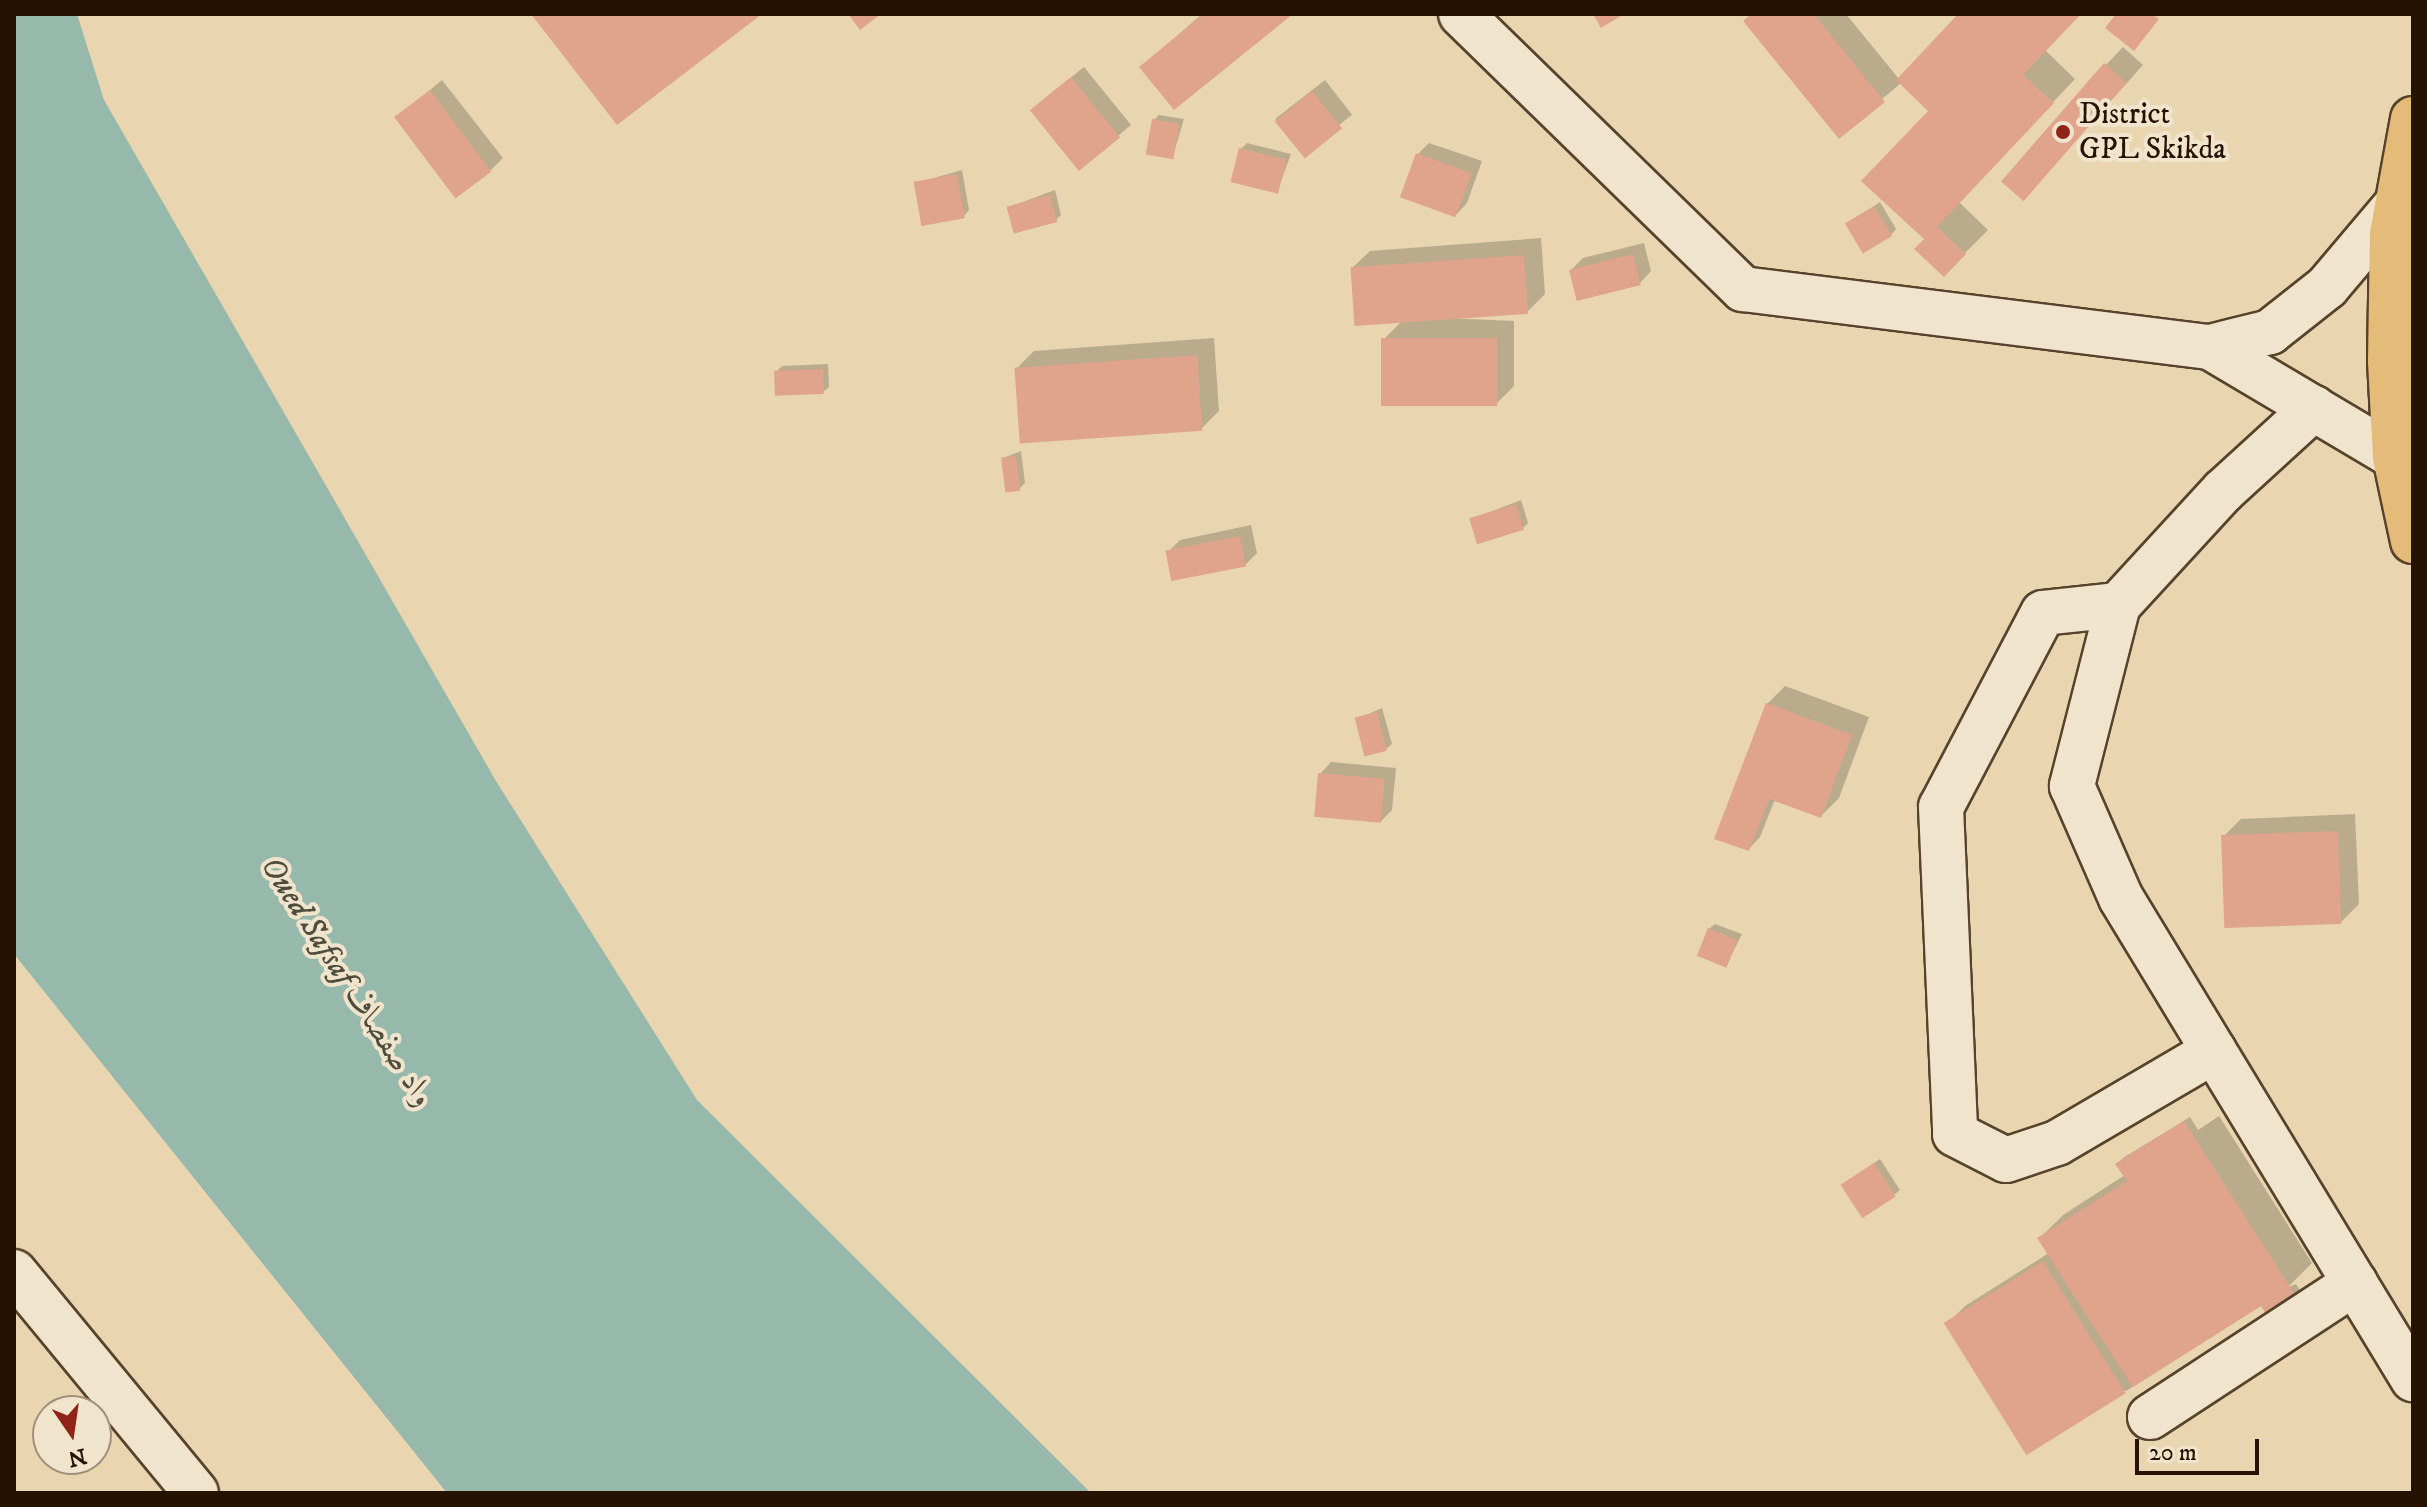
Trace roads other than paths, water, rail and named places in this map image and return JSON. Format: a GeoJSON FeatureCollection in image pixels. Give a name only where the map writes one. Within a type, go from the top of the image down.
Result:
{"type":"FeatureCollection","features":[{"type":"Feature","properties":{"kind":"highway"},"geometry":{"type":"LineString","coordinates":[[2413,119],[2392,234],[2390,361],[2395,457],[2413,541]]}},
{"type":"Feature","properties":{"kind":"street"},"geometry":{"type":"LineString","coordinates":[[1461,14],[1743,289],[2210,347],[2270,332],[2327,287],[2398,203]]}},
{"type":"Feature","properties":{"kind":"street"},"geometry":{"type":"LineString","coordinates":[[2210,347],[2395,457]]}},
{"type":"Feature","properties":{"kind":"street"},"geometry":{"type":"LineString","coordinates":[[2314,408],[2223,491],[2118,605],[2072,786],[2121,898],[2413,1379]]}},
{"type":"Feature","properties":{"kind":"street"},"geometry":{"type":"LineString","coordinates":[[2118,605],[2043,613],[1941,807],[1955,1134],[2006,1160],[2057,1143],[2214,1051]]}},
{"type":"Feature","properties":{"kind":"street"},"geometry":{"type":"LineString","coordinates":[[14,1272],[196,1493]]}},
{"type":"Feature","properties":{"kind":"street"},"geometry":{"type":"LineString","coordinates":[[2150,1417],[2355,1283]]}},
{"type":"Feature","properties":{"kind":"water","name":"Oued Safsaf واد صفصاف"},"geometry":{"type":"Polygon","coordinates":[[[14,14],[77,14],[104,100],[496,781],[697,1100],[1091,1493],[447,1493],[14,954],[14,14]]]}},
{"type":"Feature","properties":{"kind":"place","name":"District GPL Skikda"},"geometry":{"type":"Point","coordinates":[2063,132]}}]}
